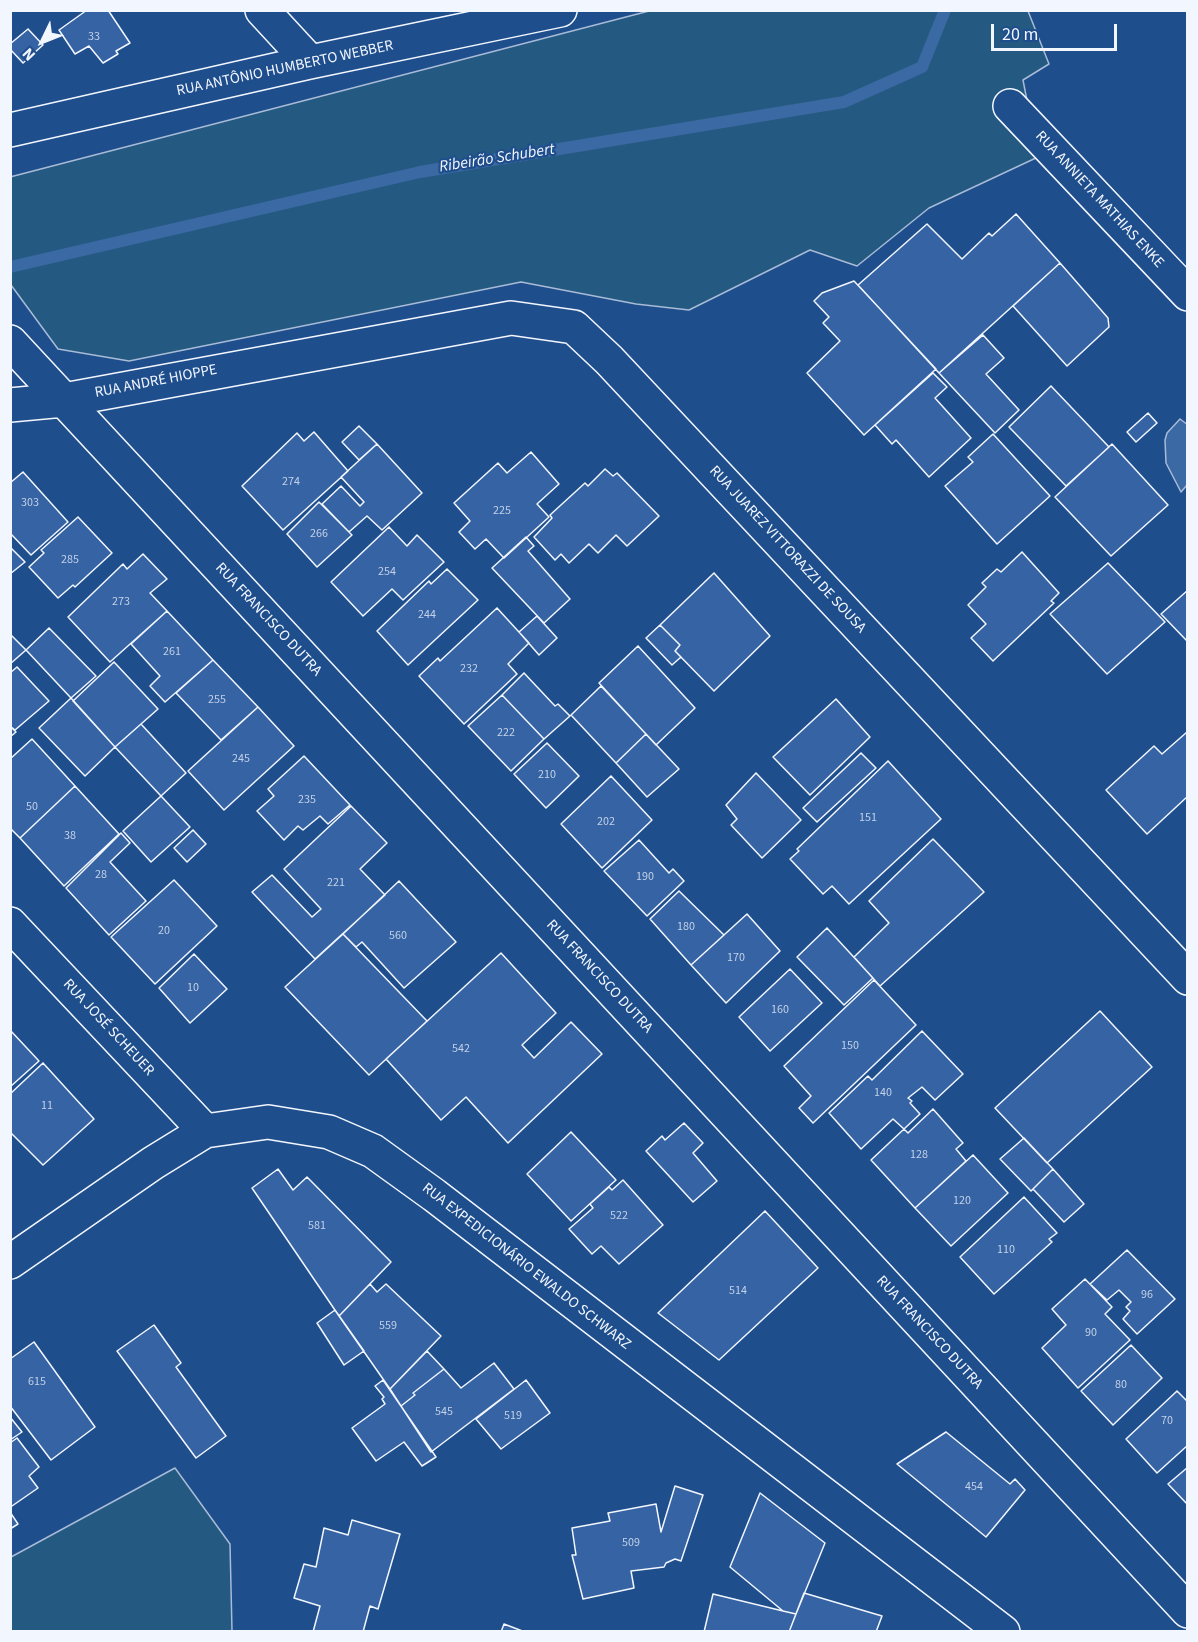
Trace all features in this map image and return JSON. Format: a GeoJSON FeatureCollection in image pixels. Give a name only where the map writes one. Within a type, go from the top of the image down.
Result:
{"type":"FeatureCollection","features":[{"type":"Feature","properties":{"kind":"street"},"geometry":{"type":"LineString","coordinates":[[262,10],[310,62]]}},
{"type":"Feature","properties":{"kind":"street","name":"RUA ANTÔNIO HUMBERTO WEBBER"},"geometry":{"type":"LineString","coordinates":[[10,130],[310,62],[560,10]]}},
{"type":"Feature","properties":{"kind":"street","name":"RUA ANNIETA MATHIAS ENKE"},"geometry":{"type":"LineString","coordinates":[[1010,106],[1188,294]]}},
{"type":"Feature","properties":{"kind":"street","name":"RUA JUAREZ VITTORAZZI DE SOUSA"},"geometry":{"type":"LineString","coordinates":[[301,355],[511,318],[574,327],[609,360],[1188,978]]}},
{"type":"Feature","properties":{"kind":"street","name":"RUA FRANCISCO DUTRA"},"geometry":{"type":"LineString","coordinates":[[10,342],[1188,1611]]}},
{"type":"Feature","properties":{"kind":"street","name":"RUA ANDRÉ HIOPPE"},"geometry":{"type":"LineString","coordinates":[[10,405],[64,399],[301,355]]}},
{"type":"Feature","properties":{"kind":"street","name":"RUA JOSÉ SCHEUER"},"geometry":{"type":"LineString","coordinates":[[10,924],[205,1131]]}},
{"type":"Feature","properties":{"kind":"street","name":"RUA EXPEDICIONÁRIO EWALDO SCHWARZ"},"geometry":{"type":"LineString","coordinates":[[10,1262],[153,1163],[205,1131],[268,1122],[329,1132],[373,1151],[434,1195],[1003,1632]]}},
{"type":"Feature","properties":{"kind":"shaded area"},"geometry":{"type":"Polygon","coordinates":[[[649,11],[1028,11],[1049,64],[1023,80],[1038,157],[929,208],[857,266],[810,250],[689,310],[636,304],[521,282],[129,361],[58,349],[11,285],[10,177],[649,11]]]}},
{"type":"Feature","properties":{"kind":"shaded area"},"geometry":{"type":"Polygon","coordinates":[[[1180,419],[1188,425],[1187,485],[1181,492],[1166,463],[1165,440],[1167,433],[1180,419]]]}},
{"type":"Feature","properties":{"kind":"shaded area"},"geometry":{"type":"Polygon","coordinates":[[[175,1468],[230,1544],[232,1631],[11,1631],[11,1557],[175,1468]]]}},
{"type":"Feature","properties":{"kind":"building"},"geometry":{"type":"Polygon","coordinates":[[[87,10],[108,10],[130,43],[116,51],[118,54],[103,63],[89,46],[75,54],[59,30],[87,10]]]}},
{"type":"Feature","properties":{"kind":"building"},"geometry":{"type":"Polygon","coordinates":[[[28,29],[43,45],[23,63],[10,49],[10,44],[28,29]]]}},
{"type":"Feature","properties":{"kind":"building"},"geometry":{"type":"Polygon","coordinates":[[[1016,214],[1060,263],[939,373],[858,285],[927,224],[962,259],[989,233],[992,236],[1016,214]]]}},
{"type":"Feature","properties":{"kind":"building"},"geometry":{"type":"Polygon","coordinates":[[[1060,263],[1108,318],[1109,327],[1067,366],[1013,306],[1060,263]]]}},
{"type":"Feature","properties":{"kind":"building"},"geometry":{"type":"Polygon","coordinates":[[[854,281],[936,369],[864,435],[807,373],[840,341],[823,323],[829,317],[814,301],[822,293],[854,281]]]}},
{"type":"Feature","properties":{"kind":"building"},"geometry":{"type":"Polygon","coordinates":[[[983,335],[1004,358],[986,374],[1019,410],[995,433],[939,373],[983,335]]]}},
{"type":"Feature","properties":{"kind":"building"},"geometry":{"type":"Polygon","coordinates":[[[933,373],[947,387],[935,398],[971,438],[929,477],[896,440],[892,444],[875,425],[933,373]]]}},
{"type":"Feature","properties":{"kind":"building"},"geometry":{"type":"Polygon","coordinates":[[[1051,386],[1109,447],[1066,486],[1009,427],[1051,386]]]}},
{"type":"Feature","properties":{"kind":"building"},"geometry":{"type":"Polygon","coordinates":[[[1148,413],[1157,423],[1136,442],[1127,432],[1148,413]]]}},
{"type":"Feature","properties":{"kind":"building"},"geometry":{"type":"Polygon","coordinates":[[[359,426],[377,444],[359,460],[342,442],[359,426]]]}},
{"type":"Feature","properties":{"kind":"building"},"geometry":{"type":"Polygon","coordinates":[[[314,432],[348,471],[283,530],[242,486],[297,433],[304,441],[314,432]]]}},
{"type":"Feature","properties":{"kind":"building"},"geometry":{"type":"Polygon","coordinates":[[[993,434],[1050,496],[997,544],[945,486],[973,462],[968,457],[993,434]]]}},
{"type":"Feature","properties":{"kind":"building"},"geometry":{"type":"Polygon","coordinates":[[[377,444],[422,493],[382,530],[367,516],[349,532],[322,504],[341,486],[360,506],[364,502],[341,477],[377,444]]]}},
{"type":"Feature","properties":{"kind":"building"},"geometry":{"type":"Polygon","coordinates":[[[1112,444],[1168,505],[1111,556],[1055,497],[1112,444]]]}},
{"type":"Feature","properties":{"kind":"building"},"geometry":{"type":"Polygon","coordinates":[[[531,452],[559,484],[537,504],[549,517],[504,558],[486,539],[475,549],[459,532],[470,521],[454,503],[498,463],[507,473],[531,452]]]}},
{"type":"Feature","properties":{"kind":"building"},"geometry":{"type":"Polygon","coordinates":[[[605,469],[613,476],[617,473],[659,516],[627,546],[616,535],[598,553],[589,544],[569,563],[561,554],[555,560],[534,537],[552,518],[550,515],[585,483],[588,486],[605,469]]]}},
{"type":"Feature","properties":{"kind":"building"},"geometry":{"type":"Polygon","coordinates":[[[23,472],[68,522],[31,555],[10,533],[10,483],[23,472]]]}},
{"type":"Feature","properties":{"kind":"building"},"geometry":{"type":"Polygon","coordinates":[[[319,502],[352,535],[317,567],[287,534],[319,502]]]}},
{"type":"Feature","properties":{"kind":"building"},"geometry":{"type":"Polygon","coordinates":[[[78,517],[112,553],[75,587],[73,585],[58,598],[29,567],[44,553],[41,550],[78,517]]]}},
{"type":"Feature","properties":{"kind":"building"},"geometry":{"type":"Polygon","coordinates":[[[389,527],[407,546],[417,535],[444,562],[403,600],[392,589],[363,616],[331,582],[389,527]]]}},
{"type":"Feature","properties":{"kind":"building"},"geometry":{"type":"Polygon","coordinates":[[[526,537],[534,546],[528,551],[570,599],[544,623],[492,568],[526,537]]]}},
{"type":"Feature","properties":{"kind":"building"},"geometry":{"type":"Polygon","coordinates":[[[10,547],[25,562],[10,574],[10,547]]]}},
{"type":"Feature","properties":{"kind":"building"},"geometry":{"type":"Polygon","coordinates":[[[1022,552],[1059,593],[1051,601],[1054,603],[993,661],[971,638],[986,624],[968,605],[986,587],[982,583],[997,569],[1001,572],[1022,552]]]}},
{"type":"Feature","properties":{"kind":"building"},"geometry":{"type":"Polygon","coordinates":[[[143,554],[167,579],[150,593],[167,611],[110,662],[68,617],[123,564],[127,569],[143,554]]]}},
{"type":"Feature","properties":{"kind":"building"},"geometry":{"type":"Polygon","coordinates":[[[1108,563],[1165,622],[1107,674],[1050,614],[1108,563]]]}},
{"type":"Feature","properties":{"kind":"building"},"geometry":{"type":"Polygon","coordinates":[[[447,569],[478,600],[408,665],[377,631],[429,581],[431,584],[447,569]]]}},
{"type":"Feature","properties":{"kind":"building"},"geometry":{"type":"Polygon","coordinates":[[[714,573],[770,636],[714,691],[675,651],[680,645],[660,625],[714,573]]]}},
{"type":"Feature","properties":{"kind":"building"},"geometry":{"type":"Polygon","coordinates":[[[1188,590],[1188,642],[1161,614],[1188,590]]]}},
{"type":"Feature","properties":{"kind":"building"},"geometry":{"type":"Polygon","coordinates":[[[497,608],[529,643],[508,664],[517,674],[464,724],[419,676],[438,658],[440,661],[497,608]]]}},
{"type":"Feature","properties":{"kind":"building"},"geometry":{"type":"Polygon","coordinates":[[[167,611],[213,660],[165,702],[150,686],[160,676],[131,644],[167,611]]]}},
{"type":"Feature","properties":{"kind":"building"},"geometry":{"type":"Polygon","coordinates":[[[537,616],[557,638],[539,655],[519,632],[537,616]]]}},
{"type":"Feature","properties":{"kind":"building"},"geometry":{"type":"Polygon","coordinates":[[[660,625],[680,645],[675,651],[681,657],[672,665],[646,638],[660,625]]]}},
{"type":"Feature","properties":{"kind":"building"},"geometry":{"type":"Polygon","coordinates":[[[49,628],[96,676],[71,698],[26,650],[49,628]]]}},
{"type":"Feature","properties":{"kind":"building"},"geometry":{"type":"Polygon","coordinates":[[[10,634],[26,650],[10,664],[10,634]]]}},
{"type":"Feature","properties":{"kind":"building"},"geometry":{"type":"Polygon","coordinates":[[[638,646],[695,708],[656,745],[599,683],[638,646]]]}},
{"type":"Feature","properties":{"kind":"building"},"geometry":{"type":"Polygon","coordinates":[[[213,660],[258,707],[221,740],[176,693],[213,660]]]}},
{"type":"Feature","properties":{"kind":"building"},"geometry":{"type":"Polygon","coordinates":[[[114,662],[158,709],[115,747],[73,701],[114,662]]]}},
{"type":"Feature","properties":{"kind":"building"},"geometry":{"type":"Polygon","coordinates":[[[17,667],[49,701],[15,730],[10,726],[10,673],[17,667]]]}},
{"type":"Feature","properties":{"kind":"building"},"geometry":{"type":"Polygon","coordinates":[[[524,673],[555,706],[558,704],[570,716],[544,739],[502,695],[524,673]]]}},
{"type":"Feature","properties":{"kind":"building"},"geometry":{"type":"Polygon","coordinates":[[[601,686],[646,734],[616,763],[571,715],[601,686]]]}},
{"type":"Feature","properties":{"kind":"building"},"geometry":{"type":"Polygon","coordinates":[[[502,695],[544,739],[511,771],[468,726],[502,695]]]}},
{"type":"Feature","properties":{"kind":"building"},"geometry":{"type":"Polygon","coordinates":[[[71,698],[115,747],[85,776],[39,728],[71,698]]]}},
{"type":"Feature","properties":{"kind":"building"},"geometry":{"type":"Polygon","coordinates":[[[836,699],[870,737],[810,795],[773,757],[836,699]]]}},
{"type":"Feature","properties":{"kind":"building"},"geometry":{"type":"Polygon","coordinates":[[[258,707],[294,746],[224,810],[188,771],[258,707]]]}},
{"type":"Feature","properties":{"kind":"building"},"geometry":{"type":"Polygon","coordinates":[[[141,724],[186,773],[161,796],[115,747],[141,724]]]}},
{"type":"Feature","properties":{"kind":"building"},"geometry":{"type":"Polygon","coordinates":[[[10,726],[16,732],[10,737],[10,726]]]}},
{"type":"Feature","properties":{"kind":"building"},"geometry":{"type":"Polygon","coordinates":[[[1187,732],[1188,796],[1147,834],[1106,790],[1154,746],[1162,754],[1187,732]]]}},
{"type":"Feature","properties":{"kind":"building"},"geometry":{"type":"Polygon","coordinates":[[[646,734],[679,769],[647,797],[616,763],[646,734]]]}},
{"type":"Feature","properties":{"kind":"building"},"geometry":{"type":"Polygon","coordinates":[[[32,739],[75,786],[20,838],[10,828],[10,759],[32,739]]]}},
{"type":"Feature","properties":{"kind":"building"},"geometry":{"type":"Polygon","coordinates":[[[547,743],[579,776],[546,808],[514,774],[547,743]]]}},
{"type":"Feature","properties":{"kind":"building"},"geometry":{"type":"Polygon","coordinates":[[[861,753],[876,768],[817,822],[803,808],[861,753]]]}},
{"type":"Feature","properties":{"kind":"building"},"geometry":{"type":"Polygon","coordinates":[[[304,756],[350,805],[328,824],[320,816],[303,830],[298,826],[284,840],[257,811],[274,796],[268,789],[304,756]]]}},
{"type":"Feature","properties":{"kind":"building"},"geometry":{"type":"Polygon","coordinates":[[[888,761],[941,819],[849,904],[832,886],[823,894],[790,859],[799,851],[797,849],[888,761]]]}},
{"type":"Feature","properties":{"kind":"building"},"geometry":{"type":"Polygon","coordinates":[[[756,773],[801,820],[762,858],[731,825],[737,819],[726,805],[756,773]]]}},
{"type":"Feature","properties":{"kind":"building"},"geometry":{"type":"Polygon","coordinates":[[[611,776],[652,820],[602,868],[561,824],[611,776]]]}},
{"type":"Feature","properties":{"kind":"building"},"geometry":{"type":"Polygon","coordinates":[[[75,786],[119,834],[64,886],[20,838],[75,786]]]}},
{"type":"Feature","properties":{"kind":"building"},"geometry":{"type":"Polygon","coordinates":[[[161,796],[190,827],[151,862],[123,831],[161,796]]]}},
{"type":"Feature","properties":{"kind":"building"},"geometry":{"type":"Polygon","coordinates":[[[351,806],[387,843],[360,869],[385,895],[315,959],[252,892],[272,875],[312,917],[321,909],[284,869],[351,806]]]}},
{"type":"Feature","properties":{"kind":"building"},"geometry":{"type":"Polygon","coordinates":[[[193,830],[206,844],[187,862],[174,848],[193,830]]]}},
{"type":"Feature","properties":{"kind":"building"},"geometry":{"type":"Polygon","coordinates":[[[121,833],[130,843],[110,862],[146,901],[109,935],[66,888],[121,833]]]}},
{"type":"Feature","properties":{"kind":"building"},"geometry":{"type":"Polygon","coordinates":[[[933,839],[984,892],[880,986],[854,957],[889,923],[869,901],[933,839]]]}},
{"type":"Feature","properties":{"kind":"building"},"geometry":{"type":"Polygon","coordinates":[[[639,840],[669,873],[673,869],[684,881],[647,916],[604,871],[639,840]]]}},
{"type":"Feature","properties":{"kind":"building"},"geometry":{"type":"Polygon","coordinates":[[[174,880],[217,926],[155,984],[111,937],[174,880]]]}},
{"type":"Feature","properties":{"kind":"building"},"geometry":{"type":"Polygon","coordinates":[[[399,881],[456,942],[404,988],[362,942],[356,947],[343,934],[399,881]]]}},
{"type":"Feature","properties":{"kind":"building"},"geometry":{"type":"Polygon","coordinates":[[[679,891],[724,935],[691,965],[650,919],[679,891]]]}},
{"type":"Feature","properties":{"kind":"building"},"geometry":{"type":"Polygon","coordinates":[[[747,914],[780,951],[726,1003],[691,965],[747,914]]]}},
{"type":"Feature","properties":{"kind":"building"},"geometry":{"type":"Polygon","coordinates":[[[827,928],[873,978],[844,1005],[797,957],[827,928]]]}},
{"type":"Feature","properties":{"kind":"building"},"geometry":{"type":"Polygon","coordinates":[[[343,934],[427,1021],[369,1075],[285,987],[343,934]]]}},
{"type":"Feature","properties":{"kind":"building"},"geometry":{"type":"Polygon","coordinates":[[[501,953],[556,1013],[522,1045],[534,1058],[571,1022],[602,1054],[508,1143],[466,1097],[441,1120],[386,1059],[501,953]]]}},
{"type":"Feature","properties":{"kind":"building"},"geometry":{"type":"Polygon","coordinates":[[[194,954],[227,989],[190,1023],[159,988],[194,954]]]}},
{"type":"Feature","properties":{"kind":"building"},"geometry":{"type":"Polygon","coordinates":[[[790,969],[822,1003],[770,1051],[739,1017],[790,969]]]}},
{"type":"Feature","properties":{"kind":"building"},"geometry":{"type":"Polygon","coordinates":[[[874,980],[916,1025],[813,1123],[799,1108],[811,1096],[784,1066],[874,980]]]}},
{"type":"Feature","properties":{"kind":"building"},"geometry":{"type":"Polygon","coordinates":[[[1100,1011],[1152,1067],[1047,1163],[995,1108],[1100,1011]]]}},
{"type":"Feature","properties":{"kind":"building"},"geometry":{"type":"Polygon","coordinates":[[[10,1030],[39,1061],[10,1087],[10,1030]]]}},
{"type":"Feature","properties":{"kind":"building"},"geometry":{"type":"Polygon","coordinates":[[[922,1031],[963,1074],[935,1100],[922,1087],[908,1098],[920,1114],[904,1129],[893,1119],[861,1149],[829,1113],[868,1076],[872,1080],[922,1031]]]}},
{"type":"Feature","properties":{"kind":"building"},"geometry":{"type":"Polygon","coordinates":[[[43,1063],[94,1119],[43,1165],[10,1132],[10,1094],[43,1063]]]}},
{"type":"Feature","properties":{"kind":"building"},"geometry":{"type":"Polygon","coordinates":[[[933,1109],[963,1143],[956,1149],[966,1161],[915,1208],[871,1160],[904,1129],[908,1133],[933,1109]]]}},
{"type":"Feature","properties":{"kind":"building"},"geometry":{"type":"Polygon","coordinates":[[[684,1123],[703,1143],[693,1153],[717,1181],[693,1202],[646,1151],[662,1136],[665,1140],[684,1123]]]}},
{"type":"Feature","properties":{"kind":"building"},"geometry":{"type":"Polygon","coordinates":[[[571,1132],[616,1180],[571,1221],[527,1174],[571,1132]]]}},
{"type":"Feature","properties":{"kind":"building"},"geometry":{"type":"Polygon","coordinates":[[[1024,1138],[1053,1169],[1031,1191],[1000,1159],[1024,1138]]]}},
{"type":"Feature","properties":{"kind":"building"},"geometry":{"type":"Polygon","coordinates":[[[973,1155],[1008,1193],[951,1246],[915,1208],[973,1155]]]}},
{"type":"Feature","properties":{"kind":"building"},"geometry":{"type":"Polygon","coordinates":[[[278,1169],[293,1190],[307,1177],[391,1262],[339,1316],[252,1188],[278,1169]]]}},
{"type":"Feature","properties":{"kind":"building"},"geometry":{"type":"Polygon","coordinates":[[[1053,1169],[1084,1204],[1064,1222],[1033,1189],[1053,1169]]]}},
{"type":"Feature","properties":{"kind":"building"},"geometry":{"type":"Polygon","coordinates":[[[623,1180],[663,1225],[619,1264],[601,1246],[592,1254],[569,1229],[593,1208],[590,1204],[609,1187],[612,1190],[623,1180]]]}},
{"type":"Feature","properties":{"kind":"building"},"geometry":{"type":"Polygon","coordinates":[[[1024,1197],[1057,1233],[1049,1239],[1052,1242],[994,1294],[960,1257],[1024,1197]]]}},
{"type":"Feature","properties":{"kind":"building"},"geometry":{"type":"Polygon","coordinates":[[[765,1211],[818,1268],[719,1360],[658,1313],[765,1211]]]}},
{"type":"Feature","properties":{"kind":"building"},"geometry":{"type":"Polygon","coordinates":[[[1127,1250],[1175,1299],[1137,1334],[1123,1319],[1130,1311],[1126,1307],[1131,1302],[1119,1290],[1107,1300],[1090,1284],[1127,1250]]]}},
{"type":"Feature","properties":{"kind":"building"},"geometry":{"type":"Polygon","coordinates":[[[1085,1279],[1112,1307],[1105,1314],[1130,1340],[1078,1388],[1042,1348],[1066,1325],[1052,1309],[1085,1279]]]}},
{"type":"Feature","properties":{"kind":"building"},"geometry":{"type":"Polygon","coordinates":[[[370,1284],[377,1292],[386,1284],[441,1336],[390,1389],[339,1316],[370,1284]]]}},
{"type":"Feature","properties":{"kind":"building"},"geometry":{"type":"Polygon","coordinates":[[[335,1310],[364,1351],[344,1365],[317,1323],[335,1310]]]}},
{"type":"Feature","properties":{"kind":"building"},"geometry":{"type":"Polygon","coordinates":[[[154,1325],[181,1363],[176,1367],[226,1436],[196,1458],[117,1351],[154,1325]]]}},
{"type":"Feature","properties":{"kind":"building"},"geometry":{"type":"Polygon","coordinates":[[[34,1342],[95,1427],[51,1460],[10,1406],[10,1359],[34,1342]]]}},
{"type":"Feature","properties":{"kind":"building"},"geometry":{"type":"Polygon","coordinates":[[[1131,1345],[1162,1378],[1113,1425],[1081,1391],[1131,1345]]]}},
{"type":"Feature","properties":{"kind":"building"},"geometry":{"type":"Polygon","coordinates":[[[427,1351],[444,1369],[413,1393],[415,1395],[401,1406],[390,1389],[427,1351]]]}},
{"type":"Feature","properties":{"kind":"building"},"geometry":{"type":"Polygon","coordinates":[[[494,1363],[514,1389],[431,1452],[401,1406],[415,1395],[413,1393],[444,1369],[461,1388],[494,1363]]]}},
{"type":"Feature","properties":{"kind":"building"},"geometry":{"type":"Polygon","coordinates":[[[383,1380],[436,1457],[422,1466],[404,1442],[376,1461],[352,1428],[385,1404],[382,1399],[384,1397],[375,1386],[383,1380]]]}},
{"type":"Feature","properties":{"kind":"building"},"geometry":{"type":"Polygon","coordinates":[[[526,1380],[550,1413],[501,1449],[476,1419],[526,1380]]]}},
{"type":"Feature","properties":{"kind":"building"},"geometry":{"type":"Polygon","coordinates":[[[1177,1391],[1188,1402],[1188,1445],[1157,1473],[1126,1439],[1177,1391]]]}},
{"type":"Feature","properties":{"kind":"building"},"geometry":{"type":"Polygon","coordinates":[[[10,1417],[22,1432],[10,1440],[10,1417]]]}},
{"type":"Feature","properties":{"kind":"building"},"geometry":{"type":"Polygon","coordinates":[[[946,1432],[1010,1484],[1015,1479],[1025,1490],[986,1537],[897,1464],[946,1432]]]}},
{"type":"Feature","properties":{"kind":"building"},"geometry":{"type":"Polygon","coordinates":[[[17,1438],[39,1467],[29,1476],[38,1488],[12,1506],[10,1504],[10,1443],[17,1438]]]}},
{"type":"Feature","properties":{"kind":"building"},"geometry":{"type":"Polygon","coordinates":[[[1188,1467],[1188,1505],[1168,1484],[1188,1467]]]}},
{"type":"Feature","properties":{"kind":"building"},"geometry":{"type":"Polygon","coordinates":[[[675,1486],[703,1495],[681,1561],[675,1559],[666,1563],[664,1567],[631,1571],[634,1588],[583,1599],[572,1555],[576,1555],[572,1528],[610,1521],[608,1513],[656,1504],[661,1532],[675,1486]]]}},
{"type":"Feature","properties":{"kind":"building"},"geometry":{"type":"Polygon","coordinates":[[[760,1493],[825,1543],[796,1614],[783,1611],[730,1567],[760,1493]]]}},
{"type":"Feature","properties":{"kind":"building"},"geometry":{"type":"Polygon","coordinates":[[[10,1512],[18,1524],[10,1529],[10,1512]]]}},
{"type":"Feature","properties":{"kind":"building"},"geometry":{"type":"Polygon","coordinates":[[[352,1520],[400,1534],[378,1609],[370,1606],[363,1632],[313,1632],[320,1606],[294,1598],[304,1564],[316,1567],[324,1528],[348,1535],[352,1520]]]}},
{"type":"Feature","properties":{"kind":"building"},"geometry":{"type":"Polygon","coordinates":[[[804,1593],[882,1616],[876,1632],[789,1632],[804,1593]]]}},
{"type":"Feature","properties":{"kind":"building"},"geometry":{"type":"Polygon","coordinates":[[[713,1594],[796,1614],[789,1632],[704,1632],[713,1594]]]}},
{"type":"Feature","properties":{"kind":"building"},"geometry":{"type":"Polygon","coordinates":[[[504,1624],[525,1632],[501,1632],[504,1624]]]}},
{"type":"Feature","properties":{"kind":"waterway","name":"Ribeirão Schubert"},"geometry":{"type":"LineString","coordinates":[[10,267],[420,172],[844,102],[922,67],[945,10]]}}]}
